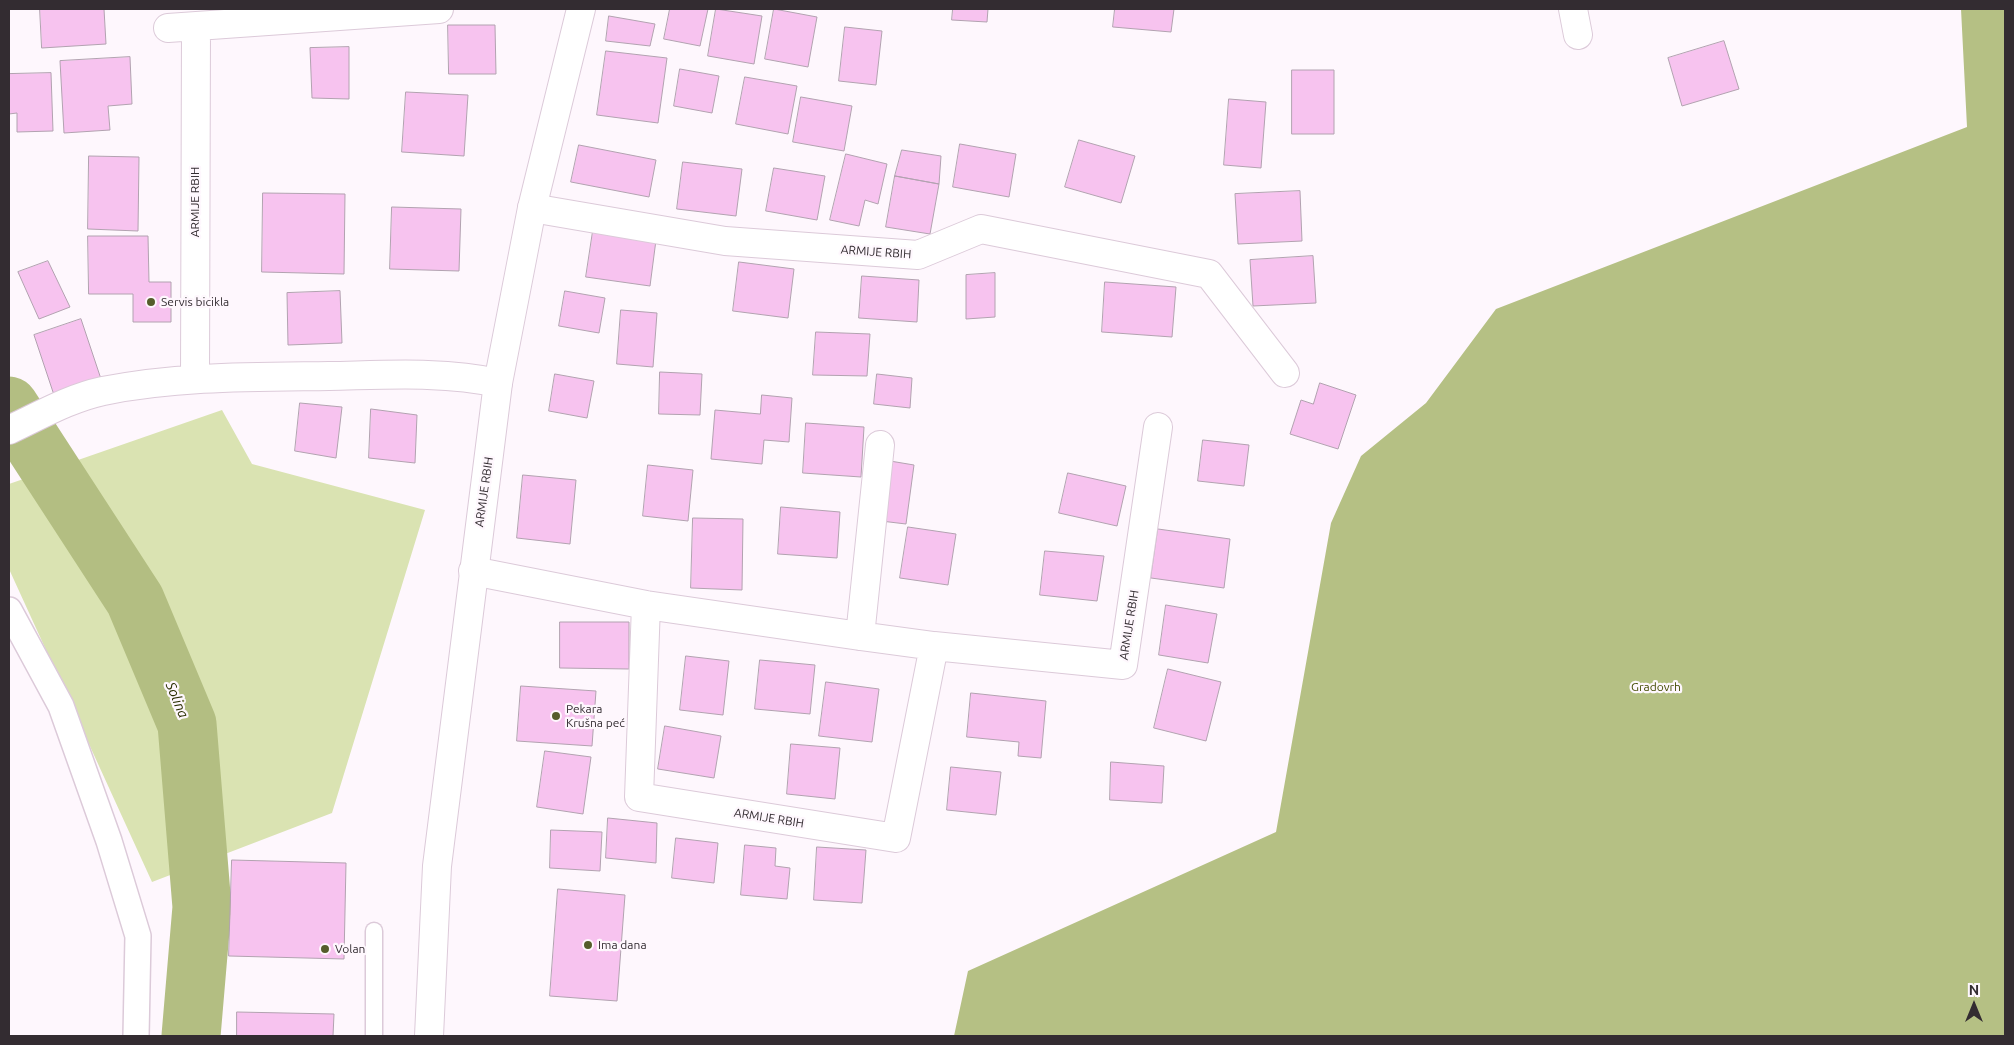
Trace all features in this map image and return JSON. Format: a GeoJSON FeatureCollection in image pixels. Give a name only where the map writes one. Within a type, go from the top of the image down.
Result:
{"type":"FeatureCollection","features":[{"type":"Feature","properties":{"kind":"street"},"geometry":{"type":"LineString","coordinates":[[168,28],[439,9]]}},
{"type":"Feature","properties":{"kind":"street","name":"ARMIJE RBIH"},"geometry":{"type":"LineString","coordinates":[[429,1036],[437,866],[498,384],[532,208],[581,9]]}},
{"type":"Feature","properties":{"kind":"street","name":"ARMIJE RBIH"},"geometry":{"type":"LineString","coordinates":[[195,378],[196,26]]}},
{"type":"Feature","properties":{"kind":"street","name":"ARMIJE RBIH"},"geometry":{"type":"LineString","coordinates":[[532,208],[725,241],[918,255],[981,230],[1209,274],[1286,373]]}},
{"type":"Feature","properties":{"kind":"street"},"geometry":{"type":"LineString","coordinates":[[9,430],[75,400],[102,392],[195,378],[425,375],[470,377],[498,384]]}},
{"type":"Feature","properties":{"kind":"street","name":"ARMIJE RBIH"},"geometry":{"type":"LineString","coordinates":[[473,571],[646,605],[860,636],[934,646],[1123,665],[1158,426]]}},
{"type":"Feature","properties":{"kind":"street"},"geometry":{"type":"LineString","coordinates":[[860,636],[880,445]]}},
{"type":"Feature","properties":{"kind":"street","name":"ARMIJE RBIH"},"geometry":{"type":"LineString","coordinates":[[646,605],[639,797],[896,838],[934,646]]}},
{"type":"Feature","properties":{"kind":"street"},"geometry":{"type":"LineString","coordinates":[[9,610],[61,706],[110,841],[138,936],[136,1036]]}},
{"type":"Feature","properties":{"kind":"lane"},"geometry":{"type":"LineString","coordinates":[[374,932],[374,1036]]}},
{"type":"Feature","properties":{"kind":"green space","name":"Gradovrh"},"geometry":{"type":"Polygon","coordinates":[[[1961,9],[2005,9],[2005,1036],[954,1036],[968,971],[1276,832],[1331,523],[1361,456],[1426,403],[1496,309],[1967,127],[1961,9]]]}},
{"type":"Feature","properties":{"kind":"green space"},"geometry":{"type":"Polygon","coordinates":[[[222,410],[252,464],[425,510],[332,813],[152,882],[9,569],[9,484],[222,410]]]}},
{"type":"Feature","properties":{"kind":"building"},"geometry":{"type":"Polygon","coordinates":[[[40,9],[104,9],[106,44],[42,48],[40,9]]]}},
{"type":"Feature","properties":{"kind":"building"},"geometry":{"type":"Polygon","coordinates":[[[670,9],[708,9],[700,46],[664,39],[670,9]]]}},
{"type":"Feature","properties":{"kind":"building"},"geometry":{"type":"Polygon","coordinates":[[[716,9],[762,16],[754,64],[708,56],[716,9]]]}},
{"type":"Feature","properties":{"kind":"building"},"geometry":{"type":"Polygon","coordinates":[[[774,9],[817,17],[808,67],[765,59],[774,9]]]}},
{"type":"Feature","properties":{"kind":"building"},"geometry":{"type":"Polygon","coordinates":[[[953,9],[988,9],[987,22],[952,20],[953,9]]]}},
{"type":"Feature","properties":{"kind":"building"},"geometry":{"type":"Polygon","coordinates":[[[1115,9],[1174,9],[1171,32],[1113,27],[1115,9]]]}},
{"type":"Feature","properties":{"kind":"building"},"geometry":{"type":"Polygon","coordinates":[[[609,16],[655,24],[650,46],[606,41],[609,16]]]}},
{"type":"Feature","properties":{"kind":"building"},"geometry":{"type":"Polygon","coordinates":[[[448,25],[495,25],[496,74],[449,74],[448,25]]]}},
{"type":"Feature","properties":{"kind":"building"},"geometry":{"type":"Polygon","coordinates":[[[845,27],[882,31],[876,85],[839,81],[845,27]]]}},
{"type":"Feature","properties":{"kind":"building"},"geometry":{"type":"Polygon","coordinates":[[[1724,41],[1739,89],[1682,106],[1668,58],[1724,41]]]}},
{"type":"Feature","properties":{"kind":"building"},"geometry":{"type":"Polygon","coordinates":[[[349,47],[349,99],[312,98],[310,48],[349,47]]]}},
{"type":"Feature","properties":{"kind":"building"},"geometry":{"type":"Polygon","coordinates":[[[606,51],[667,58],[658,123],[597,115],[606,51]]]}},
{"type":"Feature","properties":{"kind":"building"},"geometry":{"type":"Polygon","coordinates":[[[130,57],[132,104],[108,106],[110,130],[64,133],[60,61],[130,57]]]}},
{"type":"Feature","properties":{"kind":"building"},"geometry":{"type":"Polygon","coordinates":[[[680,69],[719,76],[712,113],[674,106],[680,69]]]}},
{"type":"Feature","properties":{"kind":"building"},"geometry":{"type":"Polygon","coordinates":[[[1292,70],[1334,70],[1334,134],[1292,134],[1292,70]]]}},
{"type":"Feature","properties":{"kind":"building"},"geometry":{"type":"Polygon","coordinates":[[[51,73],[53,131],[17,132],[17,113],[9,114],[9,74],[51,73]]]}},
{"type":"Feature","properties":{"kind":"building"},"geometry":{"type":"Polygon","coordinates":[[[745,77],[797,86],[788,134],[736,124],[745,77]]]}},
{"type":"Feature","properties":{"kind":"building"},"geometry":{"type":"Polygon","coordinates":[[[406,92],[468,95],[464,156],[402,152],[406,92]]]}},
{"type":"Feature","properties":{"kind":"building"},"geometry":{"type":"Polygon","coordinates":[[[801,97],[852,106],[844,151],[793,142],[801,97]]]}},
{"type":"Feature","properties":{"kind":"building"},"geometry":{"type":"Polygon","coordinates":[[[1229,99],[1266,102],[1261,168],[1224,165],[1229,99]]]}},
{"type":"Feature","properties":{"kind":"building"},"geometry":{"type":"Polygon","coordinates":[[[1079,140],[1135,156],[1121,203],[1065,187],[1079,140]]]}},
{"type":"Feature","properties":{"kind":"building"},"geometry":{"type":"Polygon","coordinates":[[[960,144],[1016,154],[1009,197],[953,187],[960,144]]]}},
{"type":"Feature","properties":{"kind":"building"},"geometry":{"type":"Polygon","coordinates":[[[579,145],[656,160],[649,197],[571,182],[579,145]]]}},
{"type":"Feature","properties":{"kind":"building"},"geometry":{"type":"Polygon","coordinates":[[[902,150],[941,156],[939,184],[895,176],[902,150]]]}},
{"type":"Feature","properties":{"kind":"building"},"geometry":{"type":"Polygon","coordinates":[[[846,154],[887,164],[878,204],[865,200],[859,226],[830,220],[846,154]]]}},
{"type":"Feature","properties":{"kind":"building"},"geometry":{"type":"Polygon","coordinates":[[[89,156],[139,157],[138,231],[88,229],[89,156]]]}},
{"type":"Feature","properties":{"kind":"building"},"geometry":{"type":"Polygon","coordinates":[[[683,162],[742,169],[736,216],[677,209],[683,162]]]}},
{"type":"Feature","properties":{"kind":"building"},"geometry":{"type":"Polygon","coordinates":[[[774,168],[825,176],[817,220],[766,211],[774,168]]]}},
{"type":"Feature","properties":{"kind":"building"},"geometry":{"type":"Polygon","coordinates":[[[895,176],[939,184],[930,234],[886,227],[895,176]]]}},
{"type":"Feature","properties":{"kind":"building"},"geometry":{"type":"Polygon","coordinates":[[[1300,191],[1302,241],[1238,244],[1235,194],[1300,191]]]}},
{"type":"Feature","properties":{"kind":"building"},"geometry":{"type":"Polygon","coordinates":[[[263,193],[345,194],[344,274],[262,272],[263,193]]]}},
{"type":"Feature","properties":{"kind":"building"},"geometry":{"type":"Polygon","coordinates":[[[392,207],[461,209],[459,271],[390,269],[392,207]]]}},
{"type":"Feature","properties":{"kind":"building"},"geometry":{"type":"Polygon","coordinates":[[[593,231],[656,240],[650,286],[586,277],[593,231]]]}},
{"type":"Feature","properties":{"kind":"building"},"geometry":{"type":"Polygon","coordinates":[[[88,236],[148,236],[149,282],[171,282],[171,322],[133,322],[133,294],[89,294],[88,236]]]}},
{"type":"Feature","properties":{"kind":"building"},"geometry":{"type":"Polygon","coordinates":[[[1313,256],[1316,303],[1253,306],[1250,260],[1313,256]]]}},
{"type":"Feature","properties":{"kind":"building"},"geometry":{"type":"Polygon","coordinates":[[[48,261],[70,307],[39,319],[18,272],[48,261]]]}},
{"type":"Feature","properties":{"kind":"building"},"geometry":{"type":"Polygon","coordinates":[[[739,262],[794,269],[788,318],[733,311],[739,262]]]}},
{"type":"Feature","properties":{"kind":"building"},"geometry":{"type":"Polygon","coordinates":[[[995,273],[995,317],[966,319],[966,275],[995,273]]]}},
{"type":"Feature","properties":{"kind":"building"},"geometry":{"type":"Polygon","coordinates":[[[862,276],[919,280],[917,322],[859,318],[862,276]]]}},
{"type":"Feature","properties":{"kind":"building"},"geometry":{"type":"Polygon","coordinates":[[[1105,282],[1176,287],[1172,337],[1102,332],[1105,282]]]}},
{"type":"Feature","properties":{"kind":"building"},"geometry":{"type":"Polygon","coordinates":[[[340,291],[342,343],[288,345],[287,293],[340,291]]]}},
{"type":"Feature","properties":{"kind":"building"},"geometry":{"type":"Polygon","coordinates":[[[565,291],[605,298],[599,333],[559,326],[565,291]]]}},
{"type":"Feature","properties":{"kind":"building"},"geometry":{"type":"Polygon","coordinates":[[[621,310],[657,313],[653,367],[617,364],[621,310]]]}},
{"type":"Feature","properties":{"kind":"building"},"geometry":{"type":"Polygon","coordinates":[[[81,319],[101,379],[54,395],[34,335],[81,319]]]}},
{"type":"Feature","properties":{"kind":"building"},"geometry":{"type":"Polygon","coordinates":[[[816,332],[870,334],[867,376],[813,375],[816,332]]]}},
{"type":"Feature","properties":{"kind":"building"},"geometry":{"type":"Polygon","coordinates":[[[660,372],[702,374],[700,415],[659,414],[660,372]]]}},
{"type":"Feature","properties":{"kind":"building"},"geometry":{"type":"Polygon","coordinates":[[[555,374],[594,381],[587,418],[549,411],[555,374]]]}},
{"type":"Feature","properties":{"kind":"building"},"geometry":{"type":"Polygon","coordinates":[[[877,374],[912,378],[910,408],[874,404],[877,374]]]}},
{"type":"Feature","properties":{"kind":"building"},"geometry":{"type":"Polygon","coordinates":[[[1320,383],[1356,395],[1338,449],[1290,434],[1301,400],[1313,404],[1320,383]]]}},
{"type":"Feature","properties":{"kind":"building"},"geometry":{"type":"Polygon","coordinates":[[[762,395],[792,398],[789,442],[764,440],[762,464],[711,459],[715,410],[760,414],[762,395]]]}},
{"type":"Feature","properties":{"kind":"building"},"geometry":{"type":"Polygon","coordinates":[[[300,403],[342,407],[336,458],[295,451],[300,403]]]}},
{"type":"Feature","properties":{"kind":"building"},"geometry":{"type":"Polygon","coordinates":[[[371,409],[417,415],[415,463],[369,458],[371,409]]]}},
{"type":"Feature","properties":{"kind":"building"},"geometry":{"type":"Polygon","coordinates":[[[806,423],[864,427],[861,477],[803,473],[806,423]]]}},
{"type":"Feature","properties":{"kind":"building"},"geometry":{"type":"Polygon","coordinates":[[[1203,440],[1249,445],[1244,486],[1198,481],[1203,440]]]}},
{"type":"Feature","properties":{"kind":"building"},"geometry":{"type":"Polygon","coordinates":[[[890,461],[914,465],[906,524],[881,521],[890,461]]]}},
{"type":"Feature","properties":{"kind":"building"},"geometry":{"type":"Polygon","coordinates":[[[648,465],[693,470],[688,521],[643,516],[648,465]]]}},
{"type":"Feature","properties":{"kind":"building"},"geometry":{"type":"Polygon","coordinates":[[[1068,473],[1126,486],[1117,526],[1059,513],[1068,473]]]}},
{"type":"Feature","properties":{"kind":"building"},"geometry":{"type":"Polygon","coordinates":[[[523,475],[576,480],[570,544],[517,538],[523,475]]]}},
{"type":"Feature","properties":{"kind":"building"},"geometry":{"type":"Polygon","coordinates":[[[781,507],[840,512],[837,558],[778,554],[781,507]]]}},
{"type":"Feature","properties":{"kind":"building"},"geometry":{"type":"Polygon","coordinates":[[[693,518],[743,519],[742,590],[691,588],[693,518]]]}},
{"type":"Feature","properties":{"kind":"building"},"geometry":{"type":"Polygon","coordinates":[[[908,527],[956,534],[948,585],[900,578],[908,527]]]}},
{"type":"Feature","properties":{"kind":"building"},"geometry":{"type":"Polygon","coordinates":[[[1158,529],[1230,539],[1224,588],[1151,578],[1158,529]]]}},
{"type":"Feature","properties":{"kind":"building"},"geometry":{"type":"Polygon","coordinates":[[[1045,551],[1104,556],[1097,601],[1040,595],[1045,551]]]}},
{"type":"Feature","properties":{"kind":"building"},"geometry":{"type":"Polygon","coordinates":[[[1166,605],[1217,614],[1208,663],[1159,655],[1166,605]]]}},
{"type":"Feature","properties":{"kind":"building"},"geometry":{"type":"Polygon","coordinates":[[[560,622],[629,622],[629,669],[560,668],[560,622]]]}},
{"type":"Feature","properties":{"kind":"building"},"geometry":{"type":"Polygon","coordinates":[[[686,656],[729,661],[723,715],[680,710],[686,656]]]}},
{"type":"Feature","properties":{"kind":"building"},"geometry":{"type":"Polygon","coordinates":[[[760,660],[815,665],[810,714],[755,709],[760,660]]]}},
{"type":"Feature","properties":{"kind":"building"},"geometry":{"type":"Polygon","coordinates":[[[1168,669],[1221,682],[1206,741],[1154,728],[1168,669]]]}},
{"type":"Feature","properties":{"kind":"building"},"geometry":{"type":"Polygon","coordinates":[[[826,682],[879,689],[872,742],[819,736],[826,682]]]}},
{"type":"Feature","properties":{"kind":"building","name":"Pekara Krušna peć"},"geometry":{"type":"Polygon","coordinates":[[[521,686],[596,691],[592,746],[517,741],[521,686]]]}},
{"type":"Feature","properties":{"kind":"building"},"geometry":{"type":"Polygon","coordinates":[[[971,693],[1046,701],[1041,758],[1018,756],[1019,742],[967,737],[971,693]]]}},
{"type":"Feature","properties":{"kind":"building"},"geometry":{"type":"Polygon","coordinates":[[[665,726],[721,736],[714,778],[658,769],[665,726]]]}},
{"type":"Feature","properties":{"kind":"building"},"geometry":{"type":"Polygon","coordinates":[[[791,744],[840,748],[835,799],[787,794],[791,744]]]}},
{"type":"Feature","properties":{"kind":"building"},"geometry":{"type":"Polygon","coordinates":[[[545,751],[591,757],[583,814],[537,807],[545,751]]]}},
{"type":"Feature","properties":{"kind":"building"},"geometry":{"type":"Polygon","coordinates":[[[1111,762],[1164,766],[1162,803],[1110,800],[1111,762]]]}},
{"type":"Feature","properties":{"kind":"building"},"geometry":{"type":"Polygon","coordinates":[[[951,767],[1001,772],[996,815],[947,810],[951,767]]]}},
{"type":"Feature","properties":{"kind":"building"},"geometry":{"type":"Polygon","coordinates":[[[608,818],[657,823],[656,863],[606,858],[608,818]]]}},
{"type":"Feature","properties":{"kind":"building"},"geometry":{"type":"Polygon","coordinates":[[[551,830],[602,832],[600,871],[550,868],[551,830]]]}},
{"type":"Feature","properties":{"kind":"building"},"geometry":{"type":"Polygon","coordinates":[[[676,838],[718,843],[714,883],[672,878],[676,838]]]}},
{"type":"Feature","properties":{"kind":"building"},"geometry":{"type":"Polygon","coordinates":[[[745,845],[776,848],[775,866],[790,868],[787,899],[741,895],[745,845]]]}},
{"type":"Feature","properties":{"kind":"building"},"geometry":{"type":"Polygon","coordinates":[[[817,847],[866,850],[862,903],[814,900],[817,847]]]}},
{"type":"Feature","properties":{"kind":"building"},"geometry":{"type":"Polygon","coordinates":[[[232,860],[346,863],[344,959],[229,956],[232,860]]]}},
{"type":"Feature","properties":{"kind":"building","name":"Ima dana"},"geometry":{"type":"Polygon","coordinates":[[[558,889],[625,895],[617,1001],[550,996],[558,889]]]}},
{"type":"Feature","properties":{"kind":"building"},"geometry":{"type":"Polygon","coordinates":[[[237,1012],[334,1014],[333,1036],[237,1036],[237,1012]]]}},
{"type":"Feature","properties":{"kind":"waterway","name":"Solina"},"geometry":{"type":"LineString","coordinates":[[9,406],[135,600],[187,724],[202,907],[191,1036]]}},
{"type":"Feature","properties":{"kind":"place","name":"Servis bicikla"},"geometry":{"type":"Point","coordinates":[151,302]}},
{"type":"Feature","properties":{"kind":"place","name":"Pekara Krušna peć"},"geometry":{"type":"Point","coordinates":[556,716]}},
{"type":"Feature","properties":{"kind":"place","name":"Ima dana"},"geometry":{"type":"Point","coordinates":[588,945]}},
{"type":"Feature","properties":{"kind":"place","name":"Volan"},"geometry":{"type":"Point","coordinates":[325,949]}}]}
